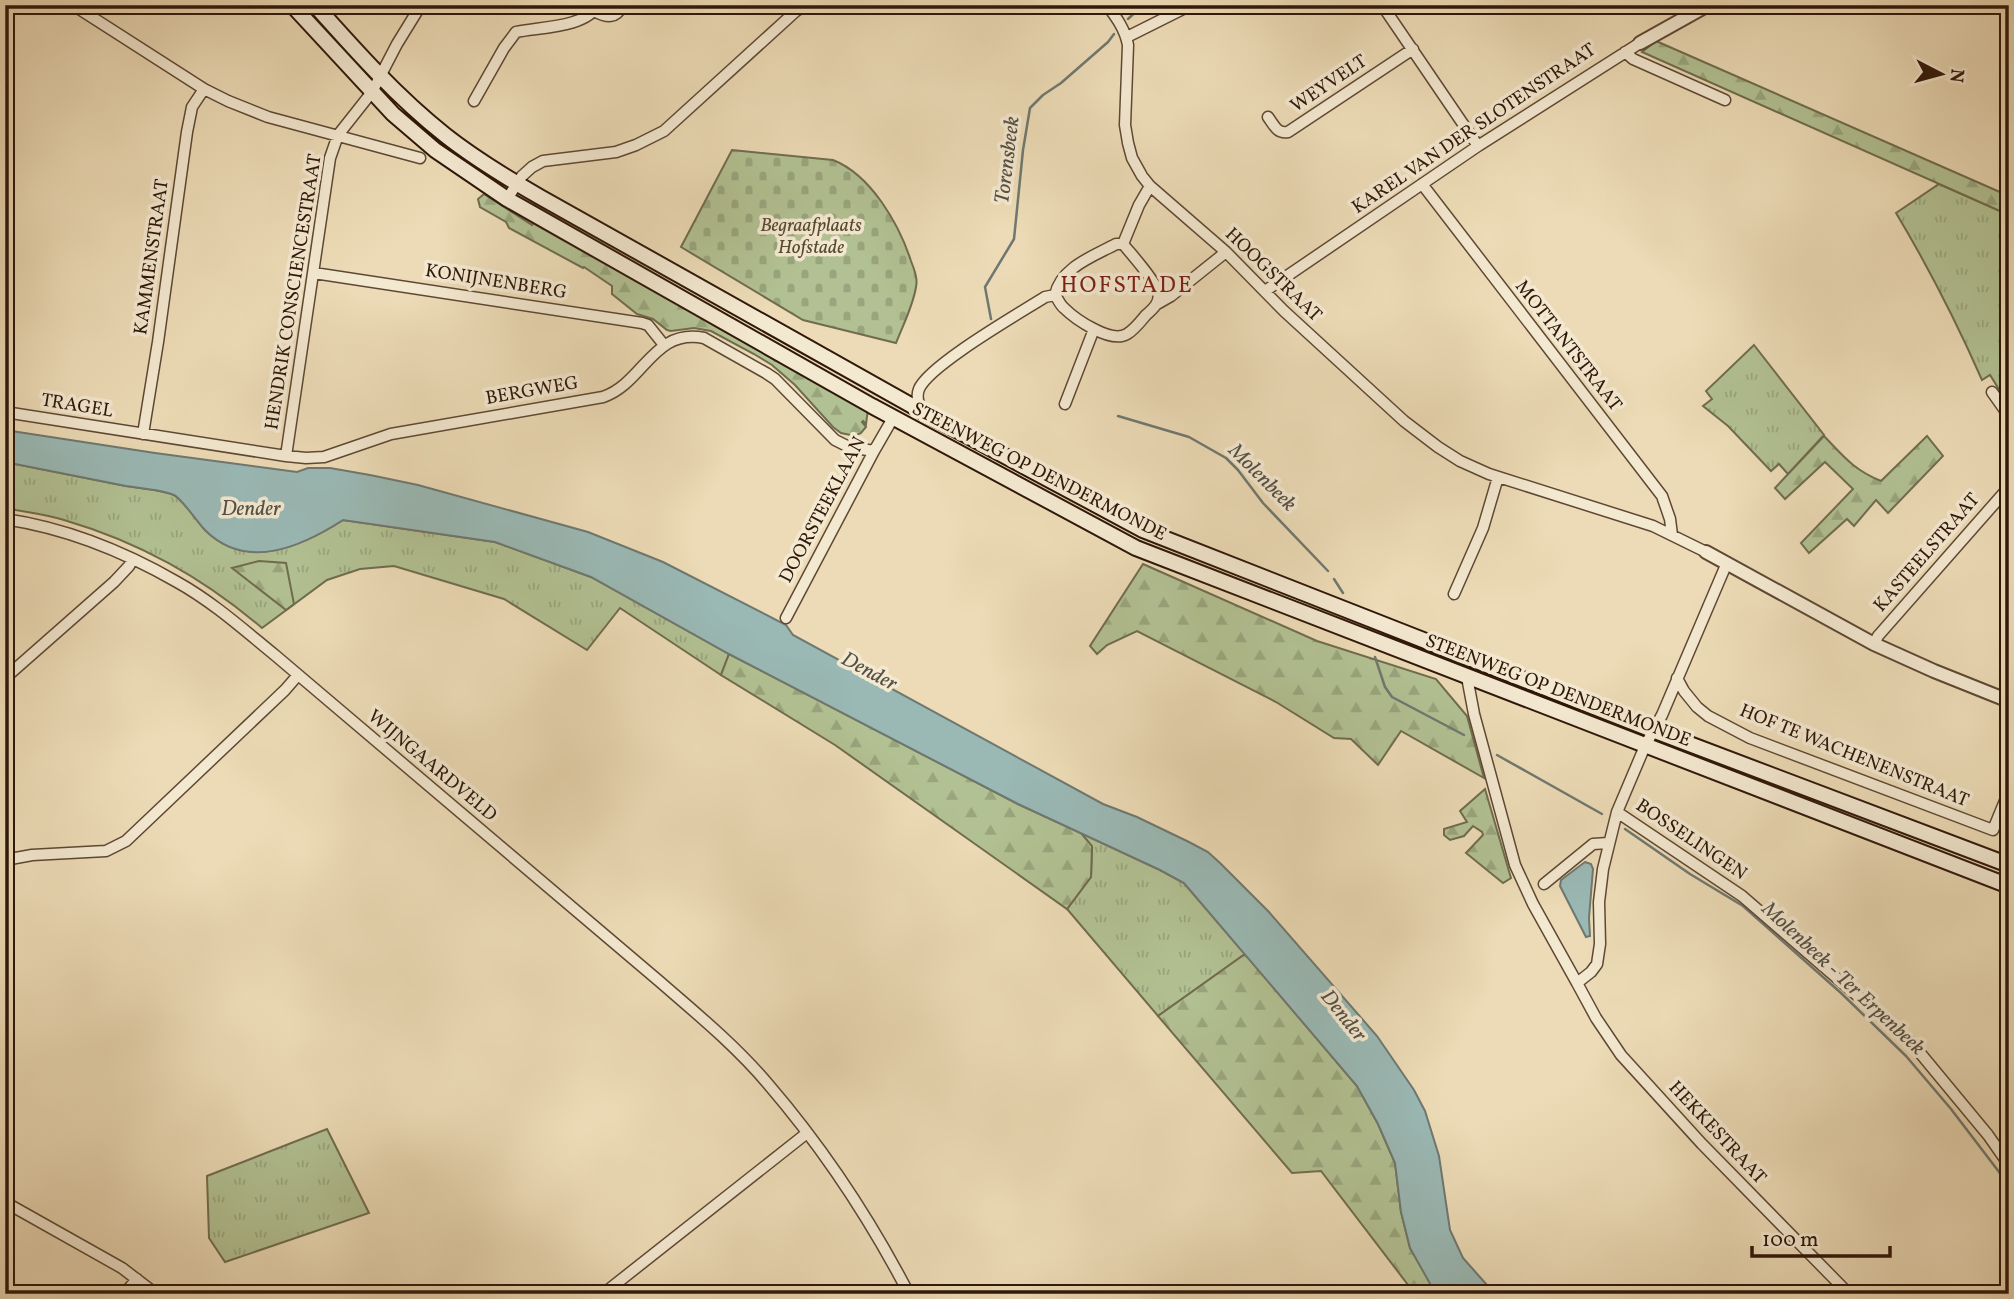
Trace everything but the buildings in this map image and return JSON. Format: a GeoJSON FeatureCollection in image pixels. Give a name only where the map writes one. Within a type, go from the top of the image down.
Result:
{"type":"FeatureCollection","features":[{"type":"Feature","properties":{"kind":"main road","name":"STEENWEG OP DENDERMONDE"},"geometry":{"type":"LineString","coordinates":[[292,5],[393,114],[435,150],[508,199],[893,418],[1136,548],[2009,886]]}},
{"type":"Feature","properties":{"kind":"main road","name":"STEENWEG OP DENDERMONDE"},"geometry":{"type":"LineString","coordinates":[[315,5],[405,101],[445,136],[517,184],[926,413],[1143,530],[1655,731],[2009,865]]}},
{"type":"Feature","properties":{"kind":"main road"},"geometry":{"type":"LineString","coordinates":[[882,388],[897,404],[893,418]]}},
{"type":"Feature","properties":{"kind":"main road"},"geometry":{"type":"LineString","coordinates":[[893,418],[904,414],[926,413]]}},
{"type":"Feature","properties":{"kind":"street"},"geometry":{"type":"LineString","coordinates":[[73,5],[204,89],[228,101],[268,117],[419,158]]}},
{"type":"Feature","properties":{"kind":"street"},"geometry":{"type":"LineString","coordinates":[[338,135],[372,92],[421,5]]}},
{"type":"Feature","properties":{"kind":"street"},"geometry":{"type":"LineString","coordinates":[[474,101],[516,32],[541,30],[590,16],[596,8],[605,17],[612,16],[619,13],[623,5]]}},
{"type":"Feature","properties":{"kind":"street"},"geometry":{"type":"LineString","coordinates":[[1107,5],[1126,37],[1191,5]]}},
{"type":"Feature","properties":{"kind":"street"},"geometry":{"type":"LineString","coordinates":[[1382,5],[1478,146]]}},
{"type":"Feature","properties":{"kind":"street","name":"KAREL VAN DER SLOTENSTRAAT"},"geometry":{"type":"LineString","coordinates":[[1265,291],[1478,146],[1625,52],[1708,5]]}},
{"type":"Feature","properties":{"kind":"street"},"geometry":{"type":"LineString","coordinates":[[508,199],[532,167],[544,161],[616,152],[655,136],[674,123],[796,7]]}},
{"type":"Feature","properties":{"kind":"street","name":"HOOGSTRAAT"},"geometry":{"type":"LineString","coordinates":[[1126,37],[1128,45],[1125,112],[1128,143],[1137,168],[1150,186],[1226,251],[1284,311],[1404,421],[1460,461],[1498,477],[1653,526],[1706,552]]}},
{"type":"Feature","properties":{"kind":"street","name":"WEYVELT"},"geometry":{"type":"LineString","coordinates":[[1268,117],[1277,131],[1288,132],[1413,49]]}},
{"type":"Feature","properties":{"kind":"street"},"geometry":{"type":"LineString","coordinates":[[1625,52],[1633,59],[1725,100]]}},
{"type":"Feature","properties":{"kind":"street","name":"KAMMENSTRAAT"},"geometry":{"type":"LineString","coordinates":[[143,434],[187,132],[192,107],[204,89]]}},
{"type":"Feature","properties":{"kind":"street","name":"HENDRIK CONSCIENCESTRAAT"},"geometry":{"type":"LineString","coordinates":[[286,456],[330,158],[338,135]]}},
{"type":"Feature","properties":{"kind":"street","name":"MOTTANTSTRAAT"},"geometry":{"type":"LineString","coordinates":[[1422,184],[1662,496],[1671,519],[1672,535]]}},
{"type":"Feature","properties":{"kind":"street"},"geometry":{"type":"LineString","coordinates":[[1123,244],[1150,186]]}},
{"type":"Feature","properties":{"kind":"street"},"geometry":{"type":"LineString","coordinates":[[926,413],[917,399],[919,388],[933,370],[1050,296],[1072,269],[1116,244],[1123,244]]}},
{"type":"Feature","properties":{"kind":"street"},"geometry":{"type":"LineString","coordinates":[[1123,244],[1155,286],[1159,296],[1157,304]]}},
{"type":"Feature","properties":{"kind":"street"},"geometry":{"type":"LineString","coordinates":[[1050,296],[1094,329],[1119,337],[1127,334],[1157,304],[1171,296],[1226,251]]}},
{"type":"Feature","properties":{"kind":"street","name":"KONIJNENBERG"},"geometry":{"type":"LineString","coordinates":[[314,273],[642,323],[648,325],[664,345]]}},
{"type":"Feature","properties":{"kind":"street"},"geometry":{"type":"LineString","coordinates":[[1065,404],[1094,329]]}},
{"type":"Feature","properties":{"kind":"street"},"geometry":{"type":"LineString","coordinates":[[664,345],[685,336],[704,338],[775,379],[835,440],[849,447],[874,451]]}},
{"type":"Feature","properties":{"kind":"street","name":"BERGWEG"},"geometry":{"type":"LineString","coordinates":[[143,434],[286,456],[324,457],[391,434],[603,397],[626,385],[664,345]]}},
{"type":"Feature","properties":{"kind":"street"},"geometry":{"type":"LineString","coordinates":[[1992,392],[2009,416]]}},
{"type":"Feature","properties":{"kind":"street","name":"TRAGEL"},"geometry":{"type":"LineString","coordinates":[[5,412],[143,434]]}},
{"type":"Feature","properties":{"kind":"street","name":"DOORSTEEKLAAN"},"geometry":{"type":"LineString","coordinates":[[786,618],[893,418]]}},
{"type":"Feature","properties":{"kind":"street"},"geometry":{"type":"LineString","coordinates":[[1454,594],[1483,528],[1498,477]]}},
{"type":"Feature","properties":{"kind":"street","name":"KASTEELSTRAAT"},"geometry":{"type":"LineString","coordinates":[[1874,644],[1878,636],[2009,487]]}},
{"type":"Feature","properties":{"kind":"street","name":"WIJNGAARDVELD"},"geometry":{"type":"LineString","coordinates":[[5,519],[76,537],[132,560],[178,582],[230,618],[659,981],[716,1031],[767,1083],[807,1133],[849,1190],[909,1294]]}},
{"type":"Feature","properties":{"kind":"street"},"geometry":{"type":"LineString","coordinates":[[1706,552],[1874,644],[2009,701]]}},
{"type":"Feature","properties":{"kind":"street"},"geometry":{"type":"LineString","coordinates":[[5,678],[114,582],[132,560]]}},
{"type":"Feature","properties":{"kind":"street"},"geometry":{"type":"LineString","coordinates":[[1577,983],[1597,964],[1599,902],[1608,843],[1617,812],[1726,565]]}},
{"type":"Feature","properties":{"kind":"street"},"geometry":{"type":"LineString","coordinates":[[5,860],[32,855],[106,851],[127,841],[298,675]]}},
{"type":"Feature","properties":{"kind":"street","name":"HEKKESTRAAT"},"geometry":{"type":"LineString","coordinates":[[1467,677],[1474,714],[1515,865],[1527,893],[1595,1018],[1621,1055],[1702,1144],[1849,1294]]}},
{"type":"Feature","properties":{"kind":"street","name":"HOF TE WACHENENSTRAAT"},"geometry":{"type":"LineString","coordinates":[[1677,678],[1684,691],[1708,716],[1750,738],[1993,830],[2009,791]]}},
{"type":"Feature","properties":{"kind":"street","name":"BOSSELINGEN"},"geometry":{"type":"LineString","coordinates":[[1617,812],[1742,896],[1911,1042],[1988,1135],[2009,1165]]}},
{"type":"Feature","properties":{"kind":"street"},"geometry":{"type":"LineString","coordinates":[[1544,884],[1593,844],[1608,843]]}},
{"type":"Feature","properties":{"kind":"street"},"geometry":{"type":"LineString","coordinates":[[603,1294],[807,1133]]}},
{"type":"Feature","properties":{"kind":"street"},"geometry":{"type":"LineString","coordinates":[[5,1200],[122,1268],[156,1294]]}},
{"type":"Feature","properties":{"kind":"street"},"geometry":{"type":"LineString","coordinates":[[124,1294],[137,1279]]}},
{"type":"Feature","properties":{"kind":"green space"},"geometry":{"type":"Polygon","coordinates":[[[1656,41],[2009,196],[2009,215],[1642,52],[1656,41]]]}},
{"type":"Feature","properties":{"kind":"green space","name":"Begraafplaats Hofstade"},"geometry":{"type":"Polygon","coordinates":[[[732,150],[833,160],[847,167],[871,189],[882,202],[899,232],[916,277],[913,301],[896,343],[803,320],[681,247],[732,150]]]}},
{"type":"Feature","properties":{"kind":"green space"},"geometry":{"type":"Polygon","coordinates":[[[1939,184],[2009,215],[2009,384],[2000,391],[1990,375],[1982,380],[1942,295],[1896,213],[1939,184]]]}},
{"type":"Feature","properties":{"kind":"green space"},"geometry":{"type":"Polygon","coordinates":[[[484,194],[532,225],[534,221],[868,409],[866,424],[862,422],[866,427],[855,436],[841,433],[772,365],[711,331],[694,328],[671,331],[653,319],[637,314],[612,294],[612,286],[584,267],[509,228],[506,222],[480,207],[478,199],[484,194]]]}},
{"type":"Feature","properties":{"kind":"green space"},"geometry":{"type":"Polygon","coordinates":[[[1754,345],[1824,435],[1788,474],[1779,464],[1771,471],[1728,426],[1703,406],[1712,399],[1706,391],[1754,345]]]}},
{"type":"Feature","properties":{"kind":"green space"},"geometry":{"type":"Polygon","coordinates":[[[1824,436],[1856,467],[1881,481],[1927,436],[1943,456],[1888,513],[1876,500],[1854,526],[1847,519],[1809,553],[1801,543],[1853,489],[1825,462],[1785,499],[1775,488],[1824,436]]]}},
{"type":"Feature","properties":{"kind":"green space"},"geometry":{"type":"Polygon","coordinates":[[[5,462],[174,495],[206,531],[222,543],[239,550],[256,552],[292,546],[343,520],[495,542],[591,577],[729,654],[721,675],[620,608],[587,650],[504,599],[394,566],[360,569],[327,580],[262,628],[193,577],[144,550],[64,520],[5,508],[5,462]]]}},
{"type":"Feature","properties":{"kind":"green space"},"geometry":{"type":"Polygon","coordinates":[[[259,561],[286,563],[294,604],[286,610],[232,568],[259,561]]]}},
{"type":"Feature","properties":{"kind":"green space"},"geometry":{"type":"Polygon","coordinates":[[[1143,564],[1317,641],[1436,679],[1467,716],[1484,778],[1401,731],[1378,765],[1351,739],[1334,738],[1276,702],[1137,631],[1107,645],[1097,654],[1090,646],[1143,564]]]}},
{"type":"Feature","properties":{"kind":"green space"},"geometry":{"type":"Polygon","coordinates":[[[729,654],[1018,804],[1081,833],[1092,846],[1091,877],[1067,909],[835,745],[721,675],[729,654]]]}},
{"type":"Feature","properties":{"kind":"green space"},"geometry":{"type":"Polygon","coordinates":[[[1485,789],[1511,878],[1503,883],[1466,853],[1483,835],[1482,832],[1473,826],[1464,836],[1450,840],[1444,835],[1444,829],[1467,822],[1460,811],[1485,789]]]}},
{"type":"Feature","properties":{"kind":"green space"},"geometry":{"type":"Polygon","coordinates":[[[1081,833],[1184,883],[1245,954],[1158,1016],[1067,909],[1091,877],[1092,847],[1081,833]]]}},
{"type":"Feature","properties":{"kind":"green space"},"geometry":{"type":"Polygon","coordinates":[[[1245,954],[1357,1086],[1395,1163],[1401,1212],[1410,1248],[1437,1294],[1415,1294],[1321,1171],[1292,1173],[1158,1016],[1245,954]]]}},
{"type":"Feature","properties":{"kind":"green space"},"geometry":{"type":"Polygon","coordinates":[[[327,1129],[369,1213],[225,1262],[209,1238],[207,1176],[327,1129]]]}},
{"type":"Feature","properties":{"kind":"water","name":"Dender"},"geometry":{"type":"Polygon","coordinates":[[[5,430],[297,472],[308,468],[330,468],[418,485],[588,532],[663,562],[786,625],[793,635],[1103,804],[1137,817],[1208,852],[1269,912],[1377,1036],[1414,1090],[1425,1111],[1439,1156],[1450,1230],[1463,1258],[1495,1294],[1437,1294],[1433,1289],[1410,1248],[1401,1212],[1395,1163],[1357,1086],[1184,883],[1018,804],[729,654],[591,577],[495,542],[343,520],[292,546],[274,551],[239,550],[222,543],[206,531],[181,501],[170,493],[5,462],[5,430]]]}},
{"type":"Feature","properties":{"kind":"water"},"geometry":{"type":"Polygon","coordinates":[[[1585,862],[1591,864],[1593,869],[1590,936],[1586,937],[1560,886],[1561,880],[1585,862]]]}},
{"type":"Feature","properties":{"kind":"waterway","name":"Torensbeek"},"geometry":{"type":"LineString","coordinates":[[1128,19],[1143,5]]}},
{"type":"Feature","properties":{"kind":"waterway","name":"Torensbeek"},"geometry":{"type":"LineString","coordinates":[[991,319],[985,287],[1014,239],[1030,108],[1114,34]]}},
{"type":"Feature","properties":{"kind":"waterway","name":"Molenbeek"},"geometry":{"type":"LineString","coordinates":[[1118,416],[1189,437],[1226,458],[1263,503],[1328,571]]}},
{"type":"Feature","properties":{"kind":"waterway","name":"Molenbeek"},"geometry":{"type":"LineString","coordinates":[[1334,579],[1343,593]]}},
{"type":"Feature","properties":{"kind":"waterway","name":"Molenbeek - Ter Erpenbeek"},"geometry":{"type":"LineString","coordinates":[[1375,657],[1385,687],[1392,697],[1464,735]]}},
{"type":"Feature","properties":{"kind":"waterway","name":"Molenbeek - Ter Erpenbeek"},"geometry":{"type":"LineString","coordinates":[[1497,755],[1602,814]]}},
{"type":"Feature","properties":{"kind":"waterway","name":"Molenbeek - Ter Erpenbeek"},"geometry":{"type":"LineString","coordinates":[[1625,829],[1690,874],[1743,906],[1841,993],[1906,1056],[2009,1185]]}},
{"type":"Feature","properties":{"kind":"district","name":"HOFSTADE"},"geometry":{"type":"Point","coordinates":[1127,286]}}]}
